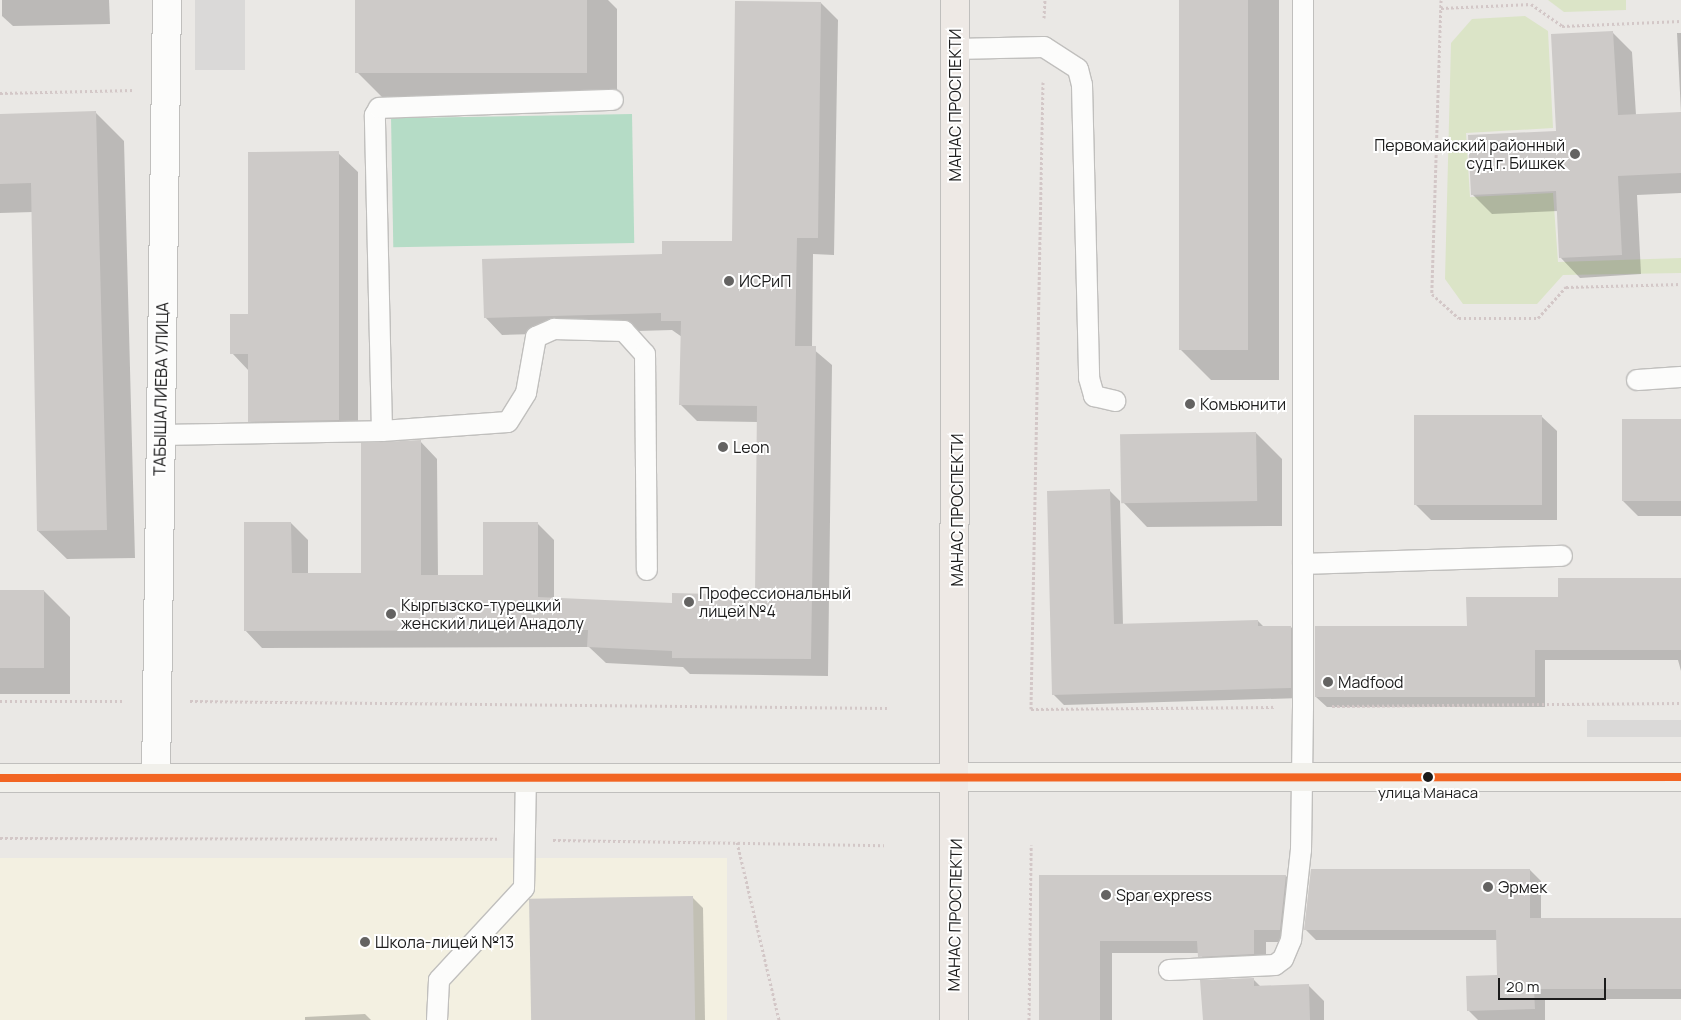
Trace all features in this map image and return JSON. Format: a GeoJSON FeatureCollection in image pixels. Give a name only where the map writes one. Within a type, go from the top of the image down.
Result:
{"type":"FeatureCollection","features":[{"type":"Feature","properties":{"kind":"main road","name":"МАНАС ПРОСПЕКТИ"},"geometry":{"type":"LineString","coordinates":[[954,1020],[956,777],[955,0]]}},
{"type":"Feature","properties":{"kind":"main road"},"geometry":{"type":"LineString","coordinates":[[0,778],[1681,777]]}},
{"type":"Feature","properties":{"kind":"street","name":"ТАБЫШАЛИЕВА УЛИЦА"},"geometry":{"type":"LineString","coordinates":[[156,778],[166,0]]}},
{"type":"Feature","properties":{"kind":"lane"},"geometry":{"type":"LineString","coordinates":[[1169,970],[1275,965],[1283,959],[1291,940],[1301,850],[1303,707],[1303,0]]}},
{"type":"Feature","properties":{"kind":"lane"},"geometry":{"type":"LineString","coordinates":[[955,50],[1044,48],[1078,69],[1082,85],[1089,378],[1094,396],[1115,401]]}},
{"type":"Feature","properties":{"kind":"lane"},"geometry":{"type":"LineString","coordinates":[[382,431],[375,115],[379,108],[613,100]]}},
{"type":"Feature","properties":{"kind":"lane"},"geometry":{"type":"LineString","coordinates":[[160,435],[382,431],[508,422],[526,393],[536,337],[554,329],[624,331],[645,354],[647,570]]}},
{"type":"Feature","properties":{"kind":"lane"},"geometry":{"type":"LineString","coordinates":[[1636,380],[1681,377]]}},
{"type":"Feature","properties":{"kind":"lane"},"geometry":{"type":"LineString","coordinates":[[1303,564],[1562,556]]}},
{"type":"Feature","properties":{"kind":"lane"},"geometry":{"type":"LineString","coordinates":[[437,1020],[439,980],[524,888],[526,778]]}},
{"type":"Feature","properties":{"kind":"path"},"geometry":{"type":"LineString","coordinates":[[1045,0],[1031,709],[1681,704]]}},
{"type":"Feature","properties":{"kind":"path"},"geometry":{"type":"LineString","coordinates":[[1441,0],[1432,294],[1459,318],[1538,318],[1566,287],[1681,284]]}},
{"type":"Feature","properties":{"kind":"path"},"geometry":{"type":"LineString","coordinates":[[1441,8],[1531,4],[1562,26],[1681,21]]}},
{"type":"Feature","properties":{"kind":"path"},"geometry":{"type":"LineString","coordinates":[[0,93],[165,89]]}},
{"type":"Feature","properties":{"kind":"path"},"geometry":{"type":"LineString","coordinates":[[0,702],[156,700],[887,708]]}},
{"type":"Feature","properties":{"kind":"path"},"geometry":{"type":"LineString","coordinates":[[0,838],[525,839],[884,845]]}},
{"type":"Feature","properties":{"kind":"path"},"geometry":{"type":"LineString","coordinates":[[737,842],[778,1020]]}},
{"type":"Feature","properties":{"kind":"path"},"geometry":{"type":"LineString","coordinates":[[1029,1020],[1031,845]]}},
{"type":"Feature","properties":{"kind":"shaded area"},"geometry":{"type":"Polygon","coordinates":[[[195,0],[245,0],[245,70],[195,70],[195,0]]]}},
{"type":"Feature","properties":{"kind":"shaded area"},"geometry":{"type":"Polygon","coordinates":[[[1587,720],[1681,720],[1681,737],[1587,737],[1587,720]]]}},
{"type":"Feature","properties":{"kind":"shaded area","name":"Школа-лицей №13"},"geometry":{"type":"Polygon","coordinates":[[[0,858],[727,858],[727,1020],[0,1020],[0,858]]]}},
{"type":"Feature","properties":{"kind":"green space"},"geometry":{"type":"Polygon","coordinates":[[[1548,0],[1626,0],[1626,10],[1564,12],[1548,0]]]}},
{"type":"Feature","properties":{"kind":"green space"},"geometry":{"type":"Polygon","coordinates":[[[1525,16],[1548,31],[1553,128],[1466,133],[1470,197],[1553,193],[1558,262],[1681,258],[1681,273],[1563,275],[1537,304],[1463,304],[1445,279],[1451,43],[1472,19],[1525,16]]]}},
{"type":"Feature","properties":{"kind":"green space"},"geometry":{"type":"Polygon","coordinates":[[[632,114],[634,243],[393,247],[391,118],[632,114]]]}},
{"type":"Feature","properties":{"kind":"building"},"geometry":{"type":"Polygon","coordinates":[[[355,0],[587,0],[587,73],[355,73],[355,0]]]}},
{"type":"Feature","properties":{"kind":"building"},"geometry":{"type":"Polygon","coordinates":[[[1179,0],[1248,0],[1248,350],[1179,350],[1179,0]]]}},
{"type":"Feature","properties":{"kind":"building"},"geometry":{"type":"Polygon","coordinates":[[[735,1],[821,2],[818,238],[797,238],[795,346],[816,346],[811,659],[672,658],[672,651],[587,647],[588,630],[244,631],[244,522],[291,522],[292,573],[361,573],[361,443],[421,440],[421,575],[483,575],[483,522],[538,522],[538,597],[672,603],[672,593],[755,595],[757,406],[679,405],[681,321],[661,321],[661,313],[484,318],[482,259],[662,254],[662,241],[732,241],[735,1]]]}},
{"type":"Feature","properties":{"kind":"building","name":"Первомайский районный суд г. Бишкек"},"geometry":{"type":"Polygon","coordinates":[[[1613,31],[1618,115],[1681,112],[1681,173],[1618,176],[1622,255],[1559,258],[1556,191],[1471,195],[1468,135],[1556,131],[1551,34],[1613,31]]]}},
{"type":"Feature","properties":{"kind":"building"},"geometry":{"type":"Polygon","coordinates":[[[96,111],[107,530],[37,531],[31,183],[0,184],[0,114],[96,111]]]}},
{"type":"Feature","properties":{"kind":"building"},"geometry":{"type":"Polygon","coordinates":[[[339,151],[339,420],[248,422],[248,354],[230,354],[230,314],[248,314],[248,152],[339,151]]]}},
{"type":"Feature","properties":{"kind":"building"},"geometry":{"type":"Polygon","coordinates":[[[1414,415],[1542,415],[1542,505],[1414,505],[1414,415]]]}},
{"type":"Feature","properties":{"kind":"building"},"geometry":{"type":"Polygon","coordinates":[[[1622,419],[1681,419],[1681,501],[1622,501],[1622,419]]]}},
{"type":"Feature","properties":{"kind":"building"},"geometry":{"type":"Polygon","coordinates":[[[1256,432],[1257,501],[1121,503],[1120,434],[1256,432]]]}},
{"type":"Feature","properties":{"kind":"building"},"geometry":{"type":"Polygon","coordinates":[[[1110,489],[1114,624],[1258,620],[1258,626],[1291,626],[1291,688],[1052,695],[1047,491],[1110,489]]]}},
{"type":"Feature","properties":{"kind":"building"},"geometry":{"type":"Polygon","coordinates":[[[1558,578],[1681,578],[1681,650],[1535,650],[1535,697],[1315,697],[1315,626],[1467,626],[1466,597],[1558,597],[1558,578]]]}},
{"type":"Feature","properties":{"kind":"building"},"geometry":{"type":"Polygon","coordinates":[[[0,590],[44,590],[44,668],[0,668],[0,590]]]}},
{"type":"Feature","properties":{"kind":"building"},"geometry":{"type":"Polygon","coordinates":[[[1311,869],[1530,869],[1530,918],[1681,918],[1681,989],[1534,989],[1535,1009],[1467,1011],[1466,976],[1497,975],[1496,930],[1304,930],[1311,869]]]}},
{"type":"Feature","properties":{"kind":"building"},"geometry":{"type":"Polygon","coordinates":[[[1039,875],[1286,875],[1280,930],[1254,930],[1254,954],[1198,957],[1197,941],[1100,941],[1100,1020],[1039,1020],[1039,875]]]}},
{"type":"Feature","properties":{"kind":"building"},"geometry":{"type":"Polygon","coordinates":[[[693,896],[695,1020],[531,1020],[529,899],[693,896]]]}},
{"type":"Feature","properties":{"kind":"building"},"geometry":{"type":"Polygon","coordinates":[[[1254,978],[1254,986],[1309,984],[1310,1020],[1203,1020],[1200,980],[1254,978]]]}},
{"type":"Feature","properties":{"kind":"transit line"},"geometry":{"type":"LineString","coordinates":[[0,778],[1681,777]]}},
{"type":"Feature","properties":{"kind":"place","name":"Первомайский районный суд г. Бишкек"},"geometry":{"type":"Point","coordinates":[1575,154]}},
{"type":"Feature","properties":{"kind":"place","name":"ИСРиП"},"geometry":{"type":"Point","coordinates":[729,281]}},
{"type":"Feature","properties":{"kind":"place","name":"Комьюнити"},"geometry":{"type":"Point","coordinates":[1190,404]}},
{"type":"Feature","properties":{"kind":"place","name":"Leon"},"geometry":{"type":"Point","coordinates":[723,447]}},
{"type":"Feature","properties":{"kind":"place","name":"Профессиональный лицей №4"},"geometry":{"type":"Point","coordinates":[689,602]}},
{"type":"Feature","properties":{"kind":"place","name":"Кыргызско-турецкий женский лицей Анадолу"},"geometry":{"type":"Point","coordinates":[391,614]}},
{"type":"Feature","properties":{"kind":"place","name":"Madfood"},"geometry":{"type":"Point","coordinates":[1328,682]}},
{"type":"Feature","properties":{"kind":"place","name":"улица Манаса"},"geometry":{"type":"Point","coordinates":[1428,777]}},
{"type":"Feature","properties":{"kind":"place","name":"Эрмек"},"geometry":{"type":"Point","coordinates":[1488,887]}},
{"type":"Feature","properties":{"kind":"place","name":"Spar express"},"geometry":{"type":"Point","coordinates":[1106,895]}},
{"type":"Feature","properties":{"kind":"place","name":"Школа-лицей №13"},"geometry":{"type":"Point","coordinates":[365,942]}}]}
